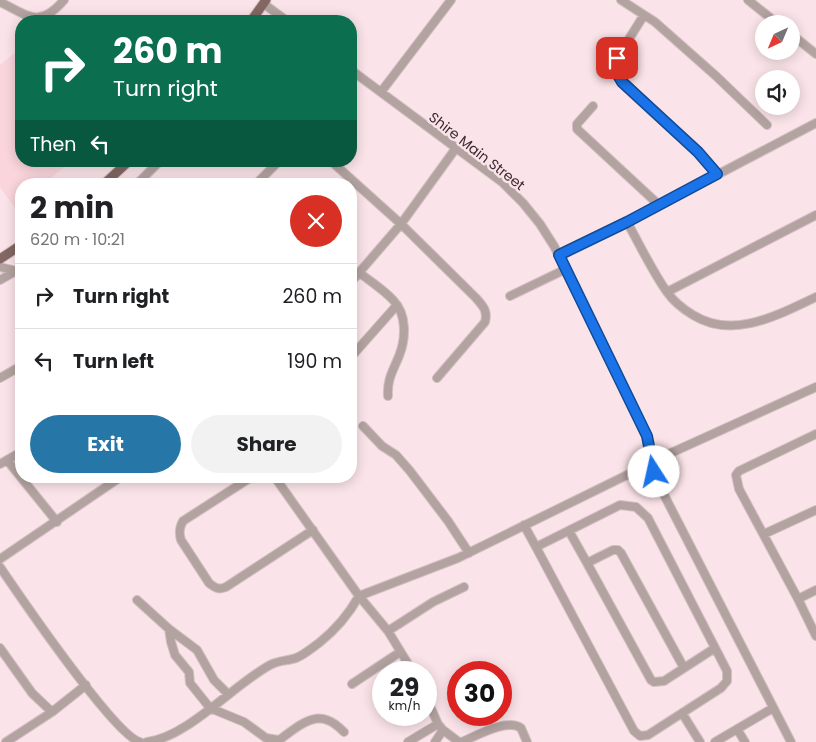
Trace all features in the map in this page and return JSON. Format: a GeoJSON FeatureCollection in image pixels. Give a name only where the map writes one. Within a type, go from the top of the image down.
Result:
{"type":"FeatureCollection","features":[{"type":"Feature","properties":{"kind":"main road"},"geometry":{"type":"LineString","coordinates":[[255,15],[265,2]]}},
{"type":"Feature","properties":{"kind":"main road"},"geometry":{"type":"LineString","coordinates":[[111,178],[122,167]]}},
{"type":"Feature","properties":{"kind":"main road"},"geometry":{"type":"LineString","coordinates":[[0,259],[15,249]]}},
{"type":"Feature","properties":{"kind":"street"},"geometry":{"type":"LineString","coordinates":[[48,15],[64,0]]}},
{"type":"Feature","properties":{"kind":"street"},"geometry":{"type":"LineString","coordinates":[[381,92],[451,0]]}},
{"type":"Feature","properties":{"kind":"street"},"geometry":{"type":"LineString","coordinates":[[621,0],[655,22],[716,76],[767,125]]}},
{"type":"Feature","properties":{"kind":"street"},"geometry":{"type":"LineString","coordinates":[[748,0],[767,15]]}},
{"type":"Feature","properties":{"kind":"street"},"geometry":{"type":"LineString","coordinates":[[0,2],[27,15]]}},
{"type":"Feature","properties":{"kind":"street"},"geometry":{"type":"LineString","coordinates":[[265,2],[281,15]]}},
{"type":"Feature","properties":{"kind":"street"},"geometry":{"type":"LineString","coordinates":[[644,15],[617,58],[615,70],[618,76],[698,152],[717,174]]}},
{"type":"Feature","properties":{"kind":"street"},"geometry":{"type":"LineString","coordinates":[[800,41],[816,54]]}},
{"type":"Feature","properties":{"kind":"street","name":"Shire Main Street"},"geometry":{"type":"LineString","coordinates":[[357,74],[502,182],[540,224],[559,255],[647,436],[651,462],[660,487],[791,742]]}},
{"type":"Feature","properties":{"kind":"street"},"geometry":{"type":"LineString","coordinates":[[593,106],[577,124],[577,129],[659,205]]}},
{"type":"Feature","properties":{"kind":"street"},"geometry":{"type":"LineString","coordinates":[[559,255],[816,124]]}},
{"type":"Feature","properties":{"kind":"street"},"geometry":{"type":"LineString","coordinates":[[357,276],[401,224],[456,148]]}},
{"type":"Feature","properties":{"kind":"street"},"geometry":{"type":"LineString","coordinates":[[143,178],[154,167]]}},
{"type":"Feature","properties":{"kind":"street"},"geometry":{"type":"LineString","coordinates":[[262,178],[274,167]]}},
{"type":"Feature","properties":{"kind":"street"},"geometry":{"type":"LineString","coordinates":[[338,167],[350,178]]}},
{"type":"Feature","properties":{"kind":"street"},"geometry":{"type":"LineString","coordinates":[[357,184],[401,224],[476,298],[487,315],[485,322],[476,334],[437,378]]}},
{"type":"Feature","properties":{"kind":"street"},"geometry":{"type":"LineString","coordinates":[[668,292],[816,215]]}},
{"type":"Feature","properties":{"kind":"street"},"geometry":{"type":"LineString","coordinates":[[627,222],[668,292],[677,303],[700,319],[712,324],[726,326],[758,323],[816,297]]}},
{"type":"Feature","properties":{"kind":"street"},"geometry":{"type":"LineString","coordinates":[[0,267],[15,269]]}},
{"type":"Feature","properties":{"kind":"street"},"geometry":{"type":"LineString","coordinates":[[510,296],[566,269]]}},
{"type":"Feature","properties":{"kind":"street"},"geometry":{"type":"LineString","coordinates":[[0,280],[15,272]]}},
{"type":"Feature","properties":{"kind":"street"},"geometry":{"type":"LineString","coordinates":[[360,273],[393,300],[402,314],[404,336],[400,353],[388,381],[388,396]]}},
{"type":"Feature","properties":{"kind":"street"},"geometry":{"type":"LineString","coordinates":[[357,350],[397,305]]}},
{"type":"Feature","properties":{"kind":"street"},"geometry":{"type":"LineString","coordinates":[[0,378],[15,369]]}},
{"type":"Feature","properties":{"kind":"street"},"geometry":{"type":"LineString","coordinates":[[147,742],[165,740],[271,664],[299,657],[320,642],[352,608],[359,596],[419,574],[468,553],[627,476],[651,462],[816,387]]}},
{"type":"Feature","properties":{"kind":"street"},"geometry":{"type":"LineString","coordinates":[[363,426],[382,446],[396,455],[410,471],[448,521],[468,553]]}},
{"type":"Feature","properties":{"kind":"street"},"geometry":{"type":"LineString","coordinates":[[816,434],[739,471],[736,475],[739,489],[816,636]]}},
{"type":"Feature","properties":{"kind":"street"},"geometry":{"type":"LineString","coordinates":[[15,456],[4,462],[15,474]]}},
{"type":"Feature","properties":{"kind":"street"},"geometry":{"type":"LineString","coordinates":[[23,483],[57,522]]}},
{"type":"Feature","properties":{"kind":"street"},"geometry":{"type":"LineString","coordinates":[[0,559],[112,483]]}},
{"type":"Feature","properties":{"kind":"street"},"geometry":{"type":"LineString","coordinates":[[242,483],[183,522],[180,527],[181,540],[209,583],[215,588],[221,590],[226,588],[314,530]]}},
{"type":"Feature","properties":{"kind":"street"},"geometry":{"type":"LineString","coordinates":[[279,483],[359,596],[388,631],[406,661]]}},
{"type":"Feature","properties":{"kind":"street"},"geometry":{"type":"LineString","coordinates":[[524,525],[634,732],[640,736],[648,736],[721,688],[727,681],[727,671],[648,518],[636,507],[620,506],[536,547]]}},
{"type":"Feature","properties":{"kind":"street"},"geometry":{"type":"LineString","coordinates":[[764,534],[816,510]]}},
{"type":"Feature","properties":{"kind":"street"},"geometry":{"type":"LineString","coordinates":[[569,531],[648,677],[654,682],[664,681],[715,648]]}},
{"type":"Feature","properties":{"kind":"street"},"geometry":{"type":"LineString","coordinates":[[587,563],[613,550],[618,550],[621,553],[684,668]]}},
{"type":"Feature","properties":{"kind":"street"},"geometry":{"type":"LineString","coordinates":[[0,567],[38,623],[86,685],[111,716],[138,742]]}},
{"type":"Feature","properties":{"kind":"street"},"geometry":{"type":"LineString","coordinates":[[388,631],[433,602],[464,587]]}},
{"type":"Feature","properties":{"kind":"street"},"geometry":{"type":"LineString","coordinates":[[798,599],[816,590]]}},
{"type":"Feature","properties":{"kind":"street"},"geometry":{"type":"LineString","coordinates":[[137,600],[169,629],[197,650],[214,680],[228,694]]}},
{"type":"Feature","properties":{"kind":"street"},"geometry":{"type":"LineString","coordinates":[[169,629],[170,642],[175,655],[189,672],[190,683],[210,708],[248,724],[266,738],[278,741],[303,724],[319,718],[326,719],[344,732]]}},
{"type":"Feature","properties":{"kind":"street"},"geometry":{"type":"LineString","coordinates":[[0,648],[32,693],[52,712]]}},
{"type":"Feature","properties":{"kind":"street"},"geometry":{"type":"LineString","coordinates":[[352,684],[400,652]]}},
{"type":"Feature","properties":{"kind":"street"},"geometry":{"type":"LineString","coordinates":[[6,742],[52,712],[86,685]]}},
{"type":"Feature","properties":{"kind":"street"},"geometry":{"type":"LineString","coordinates":[[715,742],[773,708]]}},
{"type":"Feature","properties":{"kind":"street"},"geometry":{"type":"LineString","coordinates":[[682,713],[700,742]]}},
{"type":"Feature","properties":{"kind":"street"},"geometry":{"type":"LineString","coordinates":[[437,721],[440,727],[461,742],[504,726],[513,725],[521,728],[527,742]]}},
{"type":"Feature","properties":{"kind":"street"},"geometry":{"type":"LineString","coordinates":[[408,742],[440,727]]}},
{"type":"Feature","properties":{"kind":"street"},"geometry":{"type":"LineString","coordinates":[[435,742],[440,727]]}},
{"type":"Feature","properties":{"kind":"street"},"geometry":{"type":"LineString","coordinates":[[737,728],[744,742]]}},
{"type":"Feature","properties":{"kind":"shaded area"},"geometry":{"type":"Polygon","coordinates":[[[15,53],[15,167],[64,167],[51,178],[15,178],[15,208],[0,187],[0,65],[15,53]]]}},
{"type":"Feature","properties":{"kind":"route"},"geometry":{"type":"LineString","coordinates":[[617,58],[615,70],[622,82],[698,152],[717,174],[627,222],[559,255],[647,436],[654,472]]}}]}
